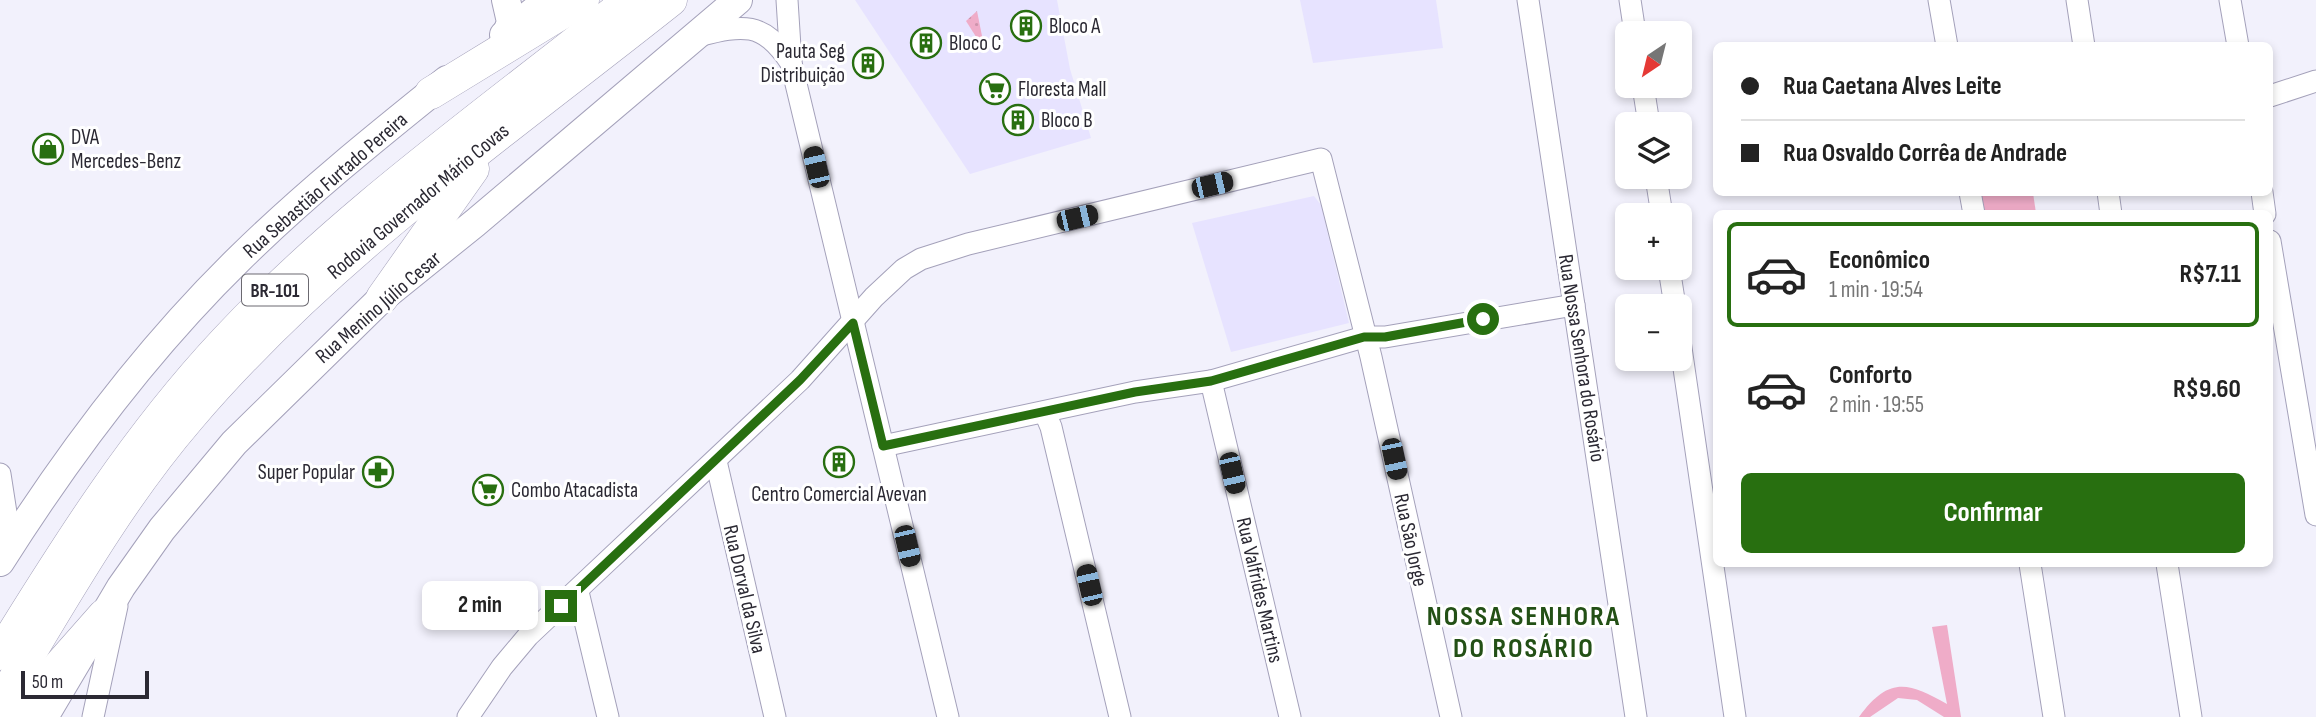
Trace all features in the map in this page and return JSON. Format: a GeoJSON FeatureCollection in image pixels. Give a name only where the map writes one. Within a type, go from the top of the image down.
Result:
{"type":"FeatureCollection","features":[{"type":"Feature","properties":{"kind":"highway"},"geometry":{"type":"LineString","coordinates":[[431,93],[583,0]]}},
{"type":"Feature","properties":{"kind":"highway","name":"Rodovia Governador Mário Covas"},"geometry":{"type":"LineString","coordinates":[[0,654],[75,532],[129,456],[188,382],[258,307],[362,213],[629,0]]}},
{"type":"Feature","properties":{"kind":"highway","name":"Rodovia Governador Mário Covas"},"geometry":{"type":"LineString","coordinates":[[0,704],[99,541],[147,472],[214,389],[269,331],[344,261],[504,130],[671,0]]}},
{"type":"Feature","properties":{"kind":"highway"},"geometry":{"type":"LineString","coordinates":[[382,298],[504,130]]}},
{"type":"Feature","properties":{"kind":"highway"},"geometry":{"type":"LineString","coordinates":[[14,717],[104,615]]}},
{"type":"Feature","properties":{"kind":"main road"},"geometry":{"type":"LineString","coordinates":[[506,0],[511,22],[507,33]]}},
{"type":"Feature","properties":{"kind":"main road","name":"Rua Sebastião Furtado Pereira"},"geometry":{"type":"LineString","coordinates":[[5,553],[75,449],[191,309],[286,215],[431,93],[548,0]]}},
{"type":"Feature","properties":{"kind":"main road","name":"Rua Menino Júlio Cesar"},"geometry":{"type":"LineString","coordinates":[[44,717],[121,587],[162,529],[234,443],[382,298],[475,223],[738,0]]}},
{"type":"Feature","properties":{"kind":"street"},"geometry":{"type":"LineString","coordinates":[[787,0],[791,63],[948,717]]}},
{"type":"Feature","properties":{"kind":"street","name":"Rua Nossa Senhora do Rosário"},"geometry":{"type":"LineString","coordinates":[[1528,0],[1636,717]]}},
{"type":"Feature","properties":{"kind":"street"},"geometry":{"type":"LineString","coordinates":[[1630,0],[1633,21]]}},
{"type":"Feature","properties":{"kind":"street"},"geometry":{"type":"LineString","coordinates":[[1939,0],[1946,42]]}},
{"type":"Feature","properties":{"kind":"street"},"geometry":{"type":"LineString","coordinates":[[2077,0],[2083,42]]}},
{"type":"Feature","properties":{"kind":"street"},"geometry":{"type":"LineString","coordinates":[[2230,0],[2237,42]]}},
{"type":"Feature","properties":{"kind":"street"},"geometry":{"type":"LineString","coordinates":[[692,37],[738,27],[758,30],[778,44],[791,63]]}},
{"type":"Feature","properties":{"kind":"street"},"geometry":{"type":"LineString","coordinates":[[2273,95],[2316,81]]}},
{"type":"Feature","properties":{"kind":"street","name":"Rua São Jorge"},"geometry":{"type":"LineString","coordinates":[[853,323],[874,297],[904,269],[943,251],[1321,159],[1451,717]]}},
{"type":"Feature","properties":{"kind":"street"},"geometry":{"type":"LineString","coordinates":[[2273,259],[2315,508]]}},
{"type":"Feature","properties":{"kind":"street"},"geometry":{"type":"LineString","coordinates":[[883,446],[1135,392],[1211,381],[1364,337],[1385,337],[1574,305]]}},
{"type":"Feature","properties":{"kind":"street"},"geometry":{"type":"LineString","coordinates":[[468,717],[502,667],[528,636],[716,461],[800,380],[853,323]]}},
{"type":"Feature","properties":{"kind":"street"},"geometry":{"type":"LineString","coordinates":[[1684,371],[1713,567]]}},
{"type":"Feature","properties":{"kind":"street","name":"Rua Valfrides Martins"},"geometry":{"type":"LineString","coordinates":[[1211,381],[1290,717]]}},
{"type":"Feature","properties":{"kind":"street"},"geometry":{"type":"LineString","coordinates":[[1045,413],[1051,426],[1120,717]]}},
{"type":"Feature","properties":{"kind":"street","name":"Rua Dorval da Silva"},"geometry":{"type":"LineString","coordinates":[[716,461],[775,717]]}},
{"type":"Feature","properties":{"kind":"street"},"geometry":{"type":"LineString","coordinates":[[0,474],[5,553]]}},
{"type":"Feature","properties":{"kind":"street"},"geometry":{"type":"LineString","coordinates":[[1713,567],[1735,717]]}},
{"type":"Feature","properties":{"kind":"street"},"geometry":{"type":"LineString","coordinates":[[2030,567],[2054,717]]}},
{"type":"Feature","properties":{"kind":"street"},"geometry":{"type":"LineString","coordinates":[[2167,567],[2191,717]]}},
{"type":"Feature","properties":{"kind":"street"},"geometry":{"type":"LineString","coordinates":[[93,717],[121,587]]}},
{"type":"Feature","properties":{"kind":"street"},"geometry":{"type":"LineString","coordinates":[[578,592],[608,717]]}},
{"type":"Feature","properties":{"kind":"shaded area","name":"Floresta Mall"},"geometry":{"type":"Polygon","coordinates":[[[855,0],[1057,0],[1070,69],[1091,138],[970,174],[855,0]]]}},
{"type":"Feature","properties":{"kind":"shaded area"},"geometry":{"type":"Polygon","coordinates":[[[1300,0],[1436,0],[1443,48],[1313,63],[1300,0]]]}},
{"type":"Feature","properties":{"kind":"shaded area"},"geometry":{"type":"Polygon","coordinates":[[[977,11],[985,51],[966,21],[977,11]]]}},
{"type":"Feature","properties":{"kind":"shaded area"},"geometry":{"type":"Polygon","coordinates":[[[1314,196],[1321,205],[1349,323],[1231,352],[1192,223],[1314,196]]]}},
{"type":"Feature","properties":{"kind":"shaded area"},"geometry":{"type":"Polygon","coordinates":[[[1982,196],[2033,196],[2036,210],[1984,210],[1982,196]]]}},
{"type":"Feature","properties":{"kind":"shaded area"},"geometry":{"type":"Polygon","coordinates":[[[1947,625],[1961,717],[1944,717],[1917,700],[1898,698],[1870,717],[1859,717],[1880,695],[1900,687],[1921,691],[1947,704],[1932,627],[1947,625]]]}},
{"type":"Feature","properties":{"kind":"place","name":"Bloco A"},"geometry":{"type":"Point","coordinates":[1026,26]}},
{"type":"Feature","properties":{"kind":"place","name":"Bloco C"},"geometry":{"type":"Point","coordinates":[926,43]}},
{"type":"Feature","properties":{"kind":"place","name":"Pauta Seg Distribuição"},"geometry":{"type":"Point","coordinates":[868,63]}},
{"type":"Feature","properties":{"kind":"place","name":"Floresta Mall"},"geometry":{"type":"Point","coordinates":[995,89]}},
{"type":"Feature","properties":{"kind":"place","name":"Bloco B"},"geometry":{"type":"Point","coordinates":[1018,120]}},
{"type":"Feature","properties":{"kind":"place","name":"DVA Mercedes-Benz"},"geometry":{"type":"Point","coordinates":[48,149]}},
{"type":"Feature","properties":{"kind":"place","name":"Centro Comercial Avevan"},"geometry":{"type":"Point","coordinates":[839,462]}},
{"type":"Feature","properties":{"kind":"place","name":"Super Popular"},"geometry":{"type":"Point","coordinates":[378,472]}},
{"type":"Feature","properties":{"kind":"place","name":"Combo Atacadista"},"geometry":{"type":"Point","coordinates":[488,490]}},
{"type":"Feature","properties":{"kind":"district","name":"NOSSA SENHORA DO ROSÁRIO"},"geometry":{"type":"Point","coordinates":[1524,631]}},
{"type":"Feature","properties":{"kind":"route"},"geometry":{"type":"LineString","coordinates":[[561,606],[800,380],[853,323],[883,446],[1135,392],[1211,381],[1364,337],[1385,337],[1483,319]]}}]}
